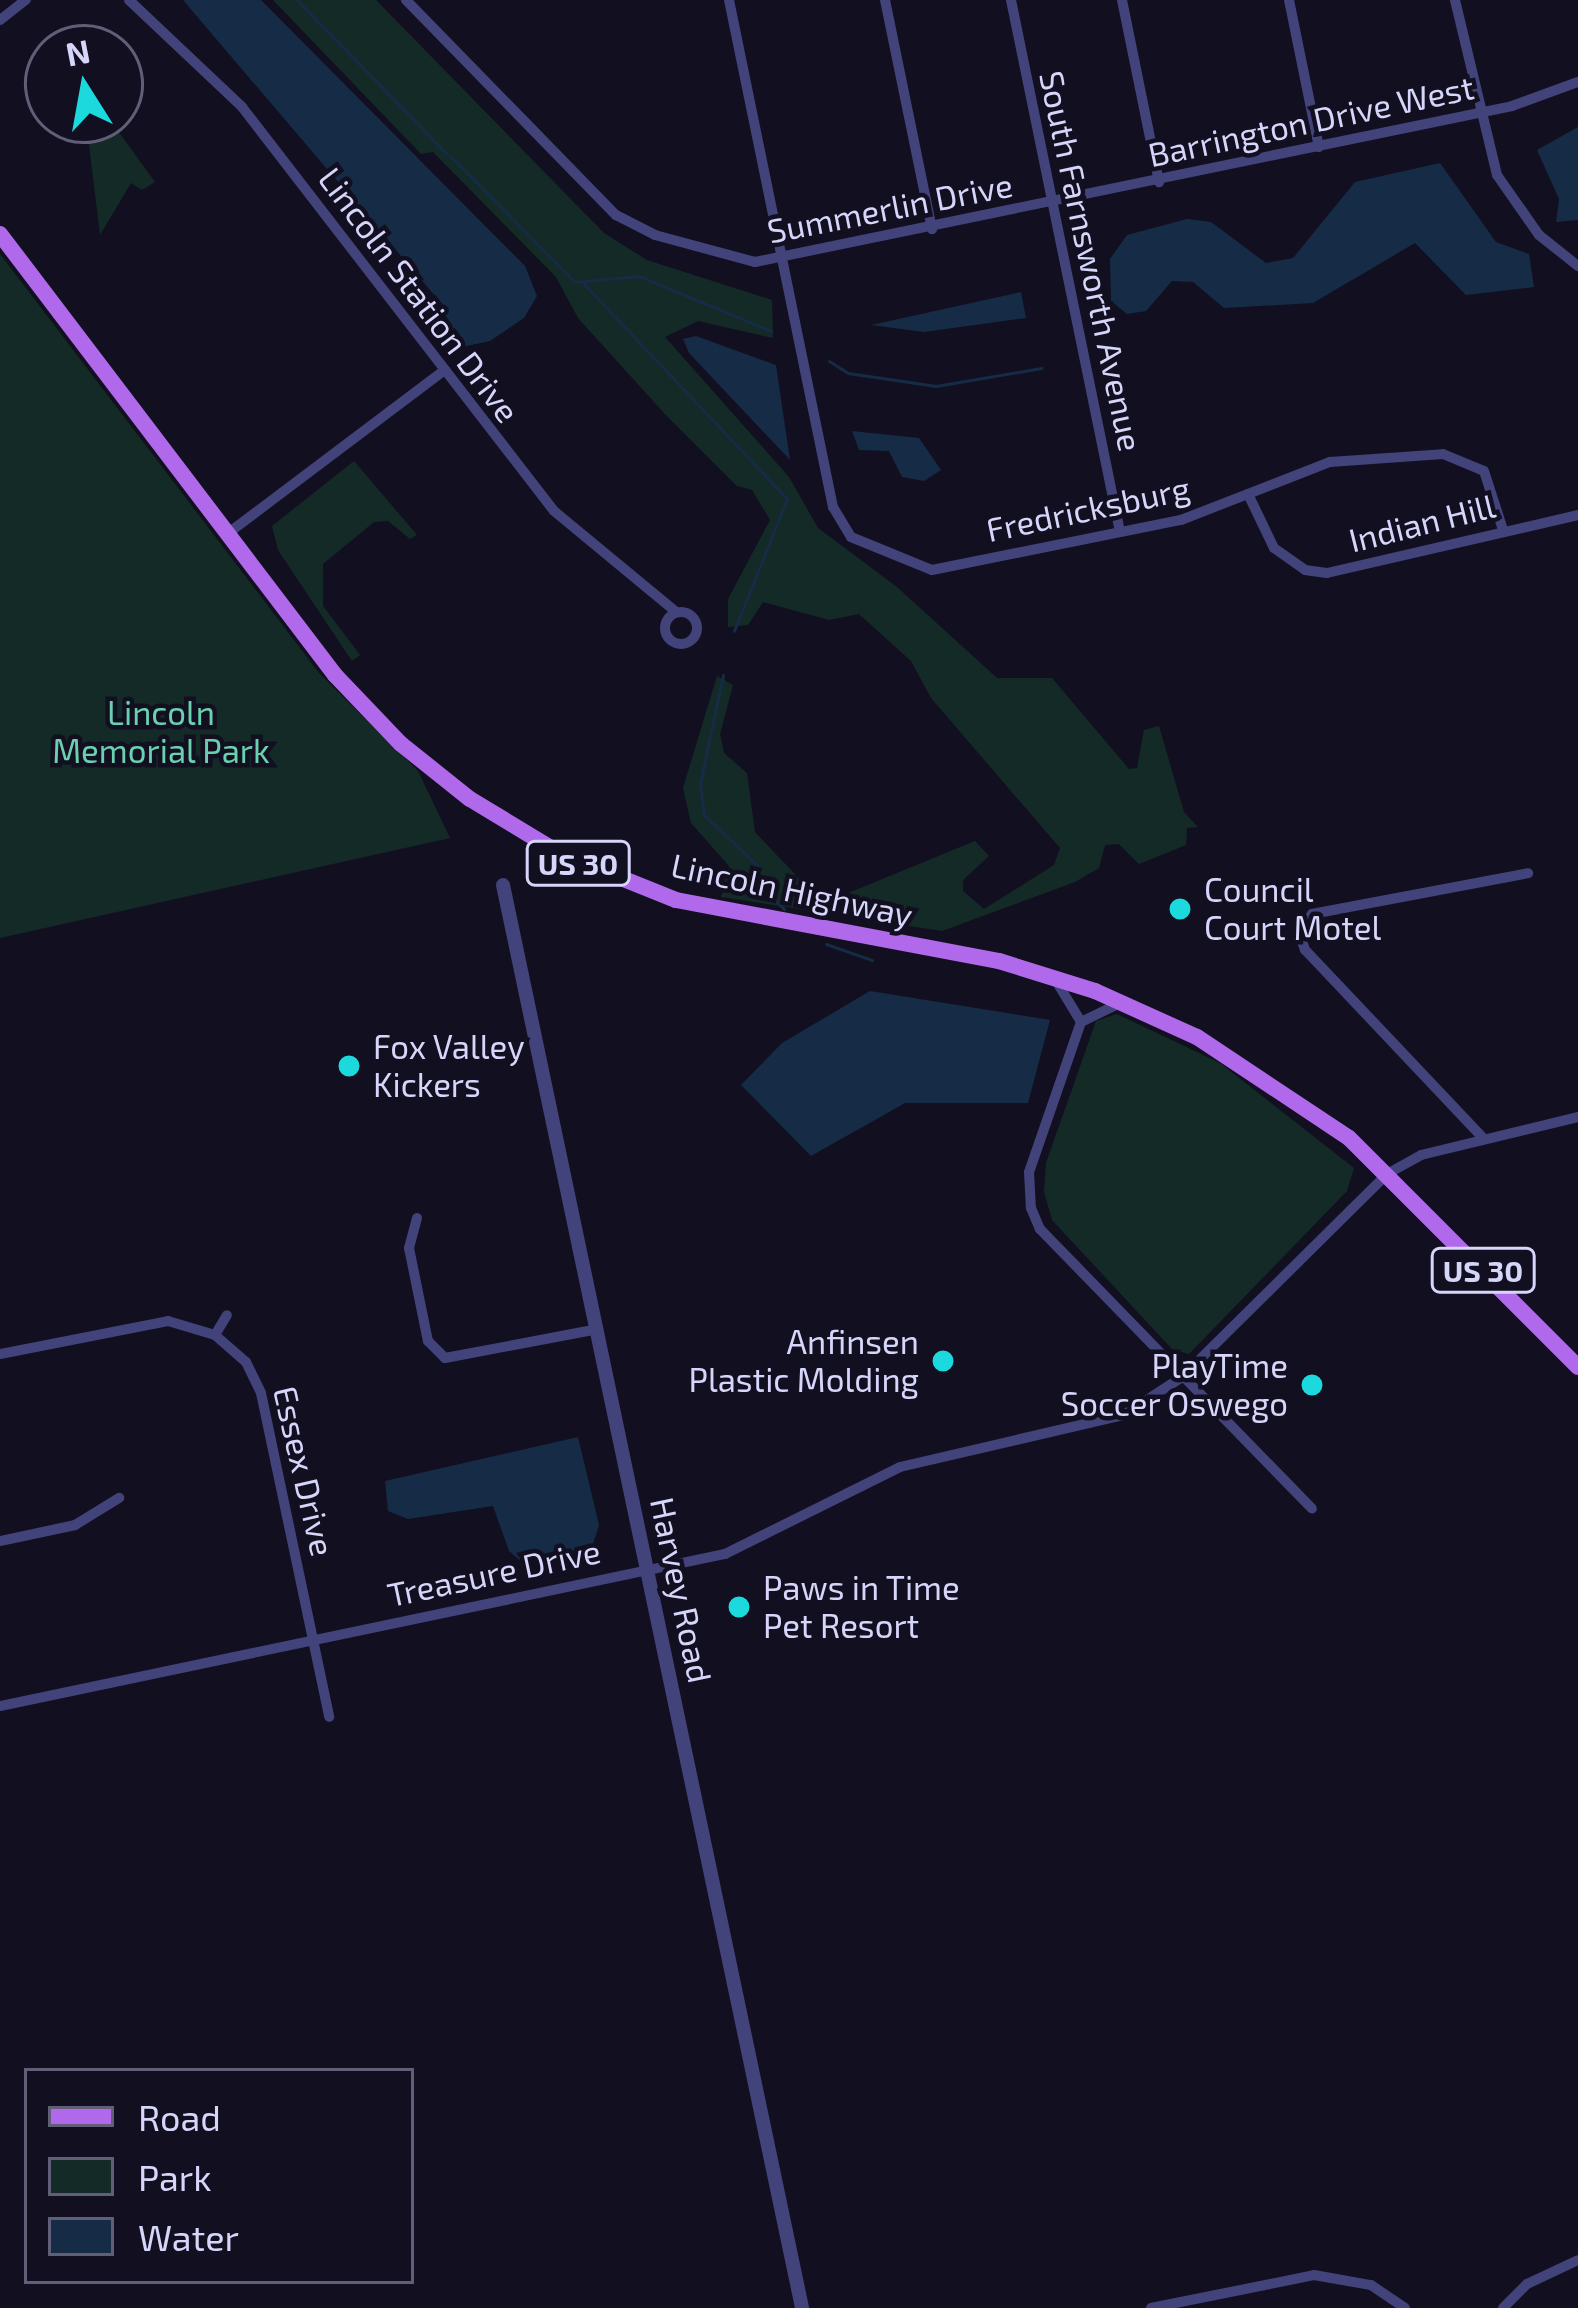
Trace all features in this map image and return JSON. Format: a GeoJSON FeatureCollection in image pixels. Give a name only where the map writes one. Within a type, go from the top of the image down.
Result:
{"type":"FeatureCollection","features":[{"type":"Feature","properties":{"kind":"main road","name":"Lincoln Highway"},"geometry":{"type":"LineString","coordinates":[[0,234],[363,707],[430,769],[525,836],[625,883],[716,911],[1053,976],[1126,1004],[1254,1069],[1387,1174],[1578,1367]]}},
{"type":"Feature","properties":{"kind":"street"},"geometry":{"type":"LineString","coordinates":[[0,20],[26,0]]}},
{"type":"Feature","properties":{"kind":"street","name":"Lincoln Station Drive"},"geometry":{"type":"LineString","coordinates":[[129,0],[242,107],[554,512],[676,612]]}},
{"type":"Feature","properties":{"kind":"street","name":"Summerlin Drive"},"geometry":{"type":"LineString","coordinates":[[406,0],[616,215],[737,260],[782,260],[1052,204]]}},
{"type":"Feature","properties":{"kind":"street"},"geometry":{"type":"LineString","coordinates":[[729,0],[782,260]]}},
{"type":"Feature","properties":{"kind":"street"},"geometry":{"type":"LineString","coordinates":[[884,0],[932,229]]}},
{"type":"Feature","properties":{"kind":"street","name":"South Farnsworth Avenue"},"geometry":{"type":"LineString","coordinates":[[1010,0],[1120,532]]}},
{"type":"Feature","properties":{"kind":"street"},"geometry":{"type":"LineString","coordinates":[[1122,0],[1159,182]]}},
{"type":"Feature","properties":{"kind":"street"},"geometry":{"type":"LineString","coordinates":[[1288,0],[1319,147]]}},
{"type":"Feature","properties":{"kind":"street"},"geometry":{"type":"LineString","coordinates":[[1455,0],[1478,113],[1504,190],[1539,236],[1578,266]]}},
{"type":"Feature","properties":{"kind":"street","name":"Barrington Drive West"},"geometry":{"type":"LineString","coordinates":[[1052,204],[1478,113],[1578,82]]}},
{"type":"Feature","properties":{"kind":"street","name":"Fredricksburg"},"geometry":{"type":"LineString","coordinates":[[782,260],[832,507],[851,538],[932,570],[1120,532],[1248,494],[1330,462],[1455,455],[1484,471],[1503,530]]}},
{"type":"Feature","properties":{"kind":"street"},"geometry":{"type":"LineString","coordinates":[[227,534],[445,370]]}},
{"type":"Feature","properties":{"kind":"street","name":"Indian Hill"},"geometry":{"type":"LineString","coordinates":[[1248,494],[1274,548],[1316,572],[1578,515]]}},
{"type":"Feature","properties":{"kind":"street"},"geometry":{"type":"LineString","coordinates":[[1484,1139],[1305,950],[1300,924],[1312,914],[1528,873]]}},
{"type":"Feature","properties":{"kind":"street","name":"Harvey Road"},"geometry":{"type":"LineString","coordinates":[[503,885],[802,2308]]}},
{"type":"Feature","properties":{"kind":"street"},"geometry":{"type":"LineString","coordinates":[[1053,976],[1081,1022]]}},
{"type":"Feature","properties":{"kind":"street"},"geometry":{"type":"LineString","coordinates":[[1126,1004],[1081,1022],[1035,1150],[1031,1208],[1040,1229],[1312,1509]]}},
{"type":"Feature","properties":{"kind":"street"},"geometry":{"type":"LineString","coordinates":[[1387,1174],[1484,1139],[1578,1117]]}},
{"type":"Feature","properties":{"kind":"street","name":"Treasure Drive"},"geometry":{"type":"LineString","coordinates":[[0,1706],[754,1546],[900,1467],[1124,1415],[1182,1377],[1387,1174]]}},
{"type":"Feature","properties":{"kind":"street"},"geometry":{"type":"LineString","coordinates":[[417,1218],[409,1248],[428,1341],[445,1358],[598,1329]]}},
{"type":"Feature","properties":{"kind":"street"},"geometry":{"type":"LineString","coordinates":[[0,1354],[157,1322],[215,1335],[227,1315]]}},
{"type":"Feature","properties":{"kind":"street","name":"Essex Drive"},"geometry":{"type":"LineString","coordinates":[[215,1335],[259,1385],[329,1717]]}},
{"type":"Feature","properties":{"kind":"street"},"geometry":{"type":"LineString","coordinates":[[0,1541],[75,1525],[119,1498]]}},
{"type":"Feature","properties":{"kind":"street"},"geometry":{"type":"LineString","coordinates":[[1503,2308],[1527,2284],[1578,2260]]}},
{"type":"Feature","properties":{"kind":"street"},"geometry":{"type":"LineString","coordinates":[[1151,2308],[1314,2276],[1371,2285],[1405,2308]]}},
{"type":"Feature","properties":{"kind":"green space"},"geometry":{"type":"Polygon","coordinates":[[[273,0],[376,0],[604,233],[647,260],[772,300],[773,338],[698,321],[665,337],[789,477],[818,528],[897,587],[997,678],[1052,678],[1129,769],[1137,768],[1144,730],[1159,726],[1184,812],[1198,827],[1187,828],[1186,845],[1139,864],[1119,844],[1105,845],[1099,868],[1075,882],[942,931],[721,897],[729,866],[691,823],[683,788],[717,676],[733,685],[720,734],[724,753],[747,773],[755,832],[811,891],[841,896],[975,841],[989,856],[963,880],[963,891],[984,909],[1054,865],[1060,848],[931,698],[911,661],[859,614],[829,620],[763,602],[748,625],[728,627],[728,599],[770,520],[752,490],[737,486],[664,413],[578,318],[556,277],[433,152],[421,154],[273,0]]]}},
{"type":"Feature","properties":{"kind":"green space"},"geometry":{"type":"Polygon","coordinates":[[[89,144],[127,144],[155,182],[142,190],[131,183],[100,235],[89,144]]]}},
{"type":"Feature","properties":{"kind":"green space","name":"Lincoln Memorial Park"},"geometry":{"type":"Polygon","coordinates":[[[0,254],[319,673],[418,771],[450,838],[0,938],[0,254]]]}},
{"type":"Feature","properties":{"kind":"green space"},"geometry":{"type":"Polygon","coordinates":[[[354,461],[417,535],[410,539],[388,521],[374,522],[323,564],[323,606],[360,655],[352,661],[278,550],[272,526],[354,461]]]}},
{"type":"Feature","properties":{"kind":"green space"},"geometry":{"type":"Polygon","coordinates":[[[1117,1014],[1220,1063],[1354,1168],[1347,1191],[1189,1354],[1172,1349],[1052,1220],[1044,1192],[1046,1163],[1096,1021],[1117,1014]]]}},
{"type":"Feature","properties":{"kind":"water"},"geometry":{"type":"Polygon","coordinates":[[[183,0],[261,0],[525,266],[537,296],[524,318],[490,341],[462,347],[436,297],[183,0]]]}},
{"type":"Feature","properties":{"kind":"water"},"geometry":{"type":"Polygon","coordinates":[[[1578,127],[1578,220],[1556,222],[1559,199],[1537,150],[1578,127]]]}},
{"type":"Feature","properties":{"kind":"water"},"geometry":{"type":"Polygon","coordinates":[[[1440,163],[1496,242],[1529,254],[1534,287],[1466,295],[1415,243],[1313,303],[1224,308],[1193,282],[1172,281],[1146,311],[1127,314],[1111,301],[1110,259],[1127,235],[1187,219],[1211,222],[1266,263],[1293,258],[1355,182],[1440,163]]]}},
{"type":"Feature","properties":{"kind":"water"},"geometry":{"type":"Polygon","coordinates":[[[1021,292],[1026,318],[924,332],[871,325],[1021,292]]]}},
{"type":"Feature","properties":{"kind":"water"},"geometry":{"type":"Polygon","coordinates":[[[696,336],[776,365],[790,460],[689,353],[683,339],[696,336]]]}},
{"type":"Feature","properties":{"kind":"water"},"geometry":{"type":"Polygon","coordinates":[[[852,431],[919,438],[941,470],[924,481],[902,477],[889,451],[859,450],[852,431]]]}},
{"type":"Feature","properties":{"kind":"water"},"geometry":{"type":"Polygon","coordinates":[[[870,991],[1050,1020],[1028,1103],[905,1103],[811,1156],[741,1085],[782,1043],[870,991]]]}},
{"type":"Feature","properties":{"kind":"water"},"geometry":{"type":"Polygon","coordinates":[[[578,1437],[599,1525],[592,1547],[521,1561],[509,1551],[493,1506],[408,1519],[388,1511],[385,1481],[578,1437]]]}},
{"type":"Feature","properties":{"kind":"waterway"},"geometry":{"type":"LineString","coordinates":[[297,0],[446,153]]}},
{"type":"Feature","properties":{"kind":"waterway"},"geometry":{"type":"LineString","coordinates":[[450,156],[575,282],[639,276],[771,331]]}},
{"type":"Feature","properties":{"kind":"waterway"},"geometry":{"type":"LineString","coordinates":[[584,284],[787,499],[734,631]]}},
{"type":"Feature","properties":{"kind":"waterway"},"geometry":{"type":"LineString","coordinates":[[829,361],[848,373],[936,386],[1041,368]]}},
{"type":"Feature","properties":{"kind":"waterway"},"geometry":{"type":"LineString","coordinates":[[723,675],[700,783],[704,815],[757,865],[765,890],[784,909]]}},
{"type":"Feature","properties":{"kind":"waterway"},"geometry":{"type":"LineString","coordinates":[[826,944],[872,960]]}},
{"type":"Feature","properties":{"kind":"place","name":"Council Court Motel"},"geometry":{"type":"Point","coordinates":[1180,909]}},
{"type":"Feature","properties":{"kind":"place","name":"Fox Valley Kickers"},"geometry":{"type":"Point","coordinates":[349,1066]}},
{"type":"Feature","properties":{"kind":"place","name":"Anfinsen Plastic Molding"},"geometry":{"type":"Point","coordinates":[943,1361]}},
{"type":"Feature","properties":{"kind":"place","name":"PlayTime Soccer Oswego"},"geometry":{"type":"Point","coordinates":[1312,1385]}},
{"type":"Feature","properties":{"kind":"place","name":"Paws in Time Pet Resort"},"geometry":{"type":"Point","coordinates":[739,1607]}}]}
